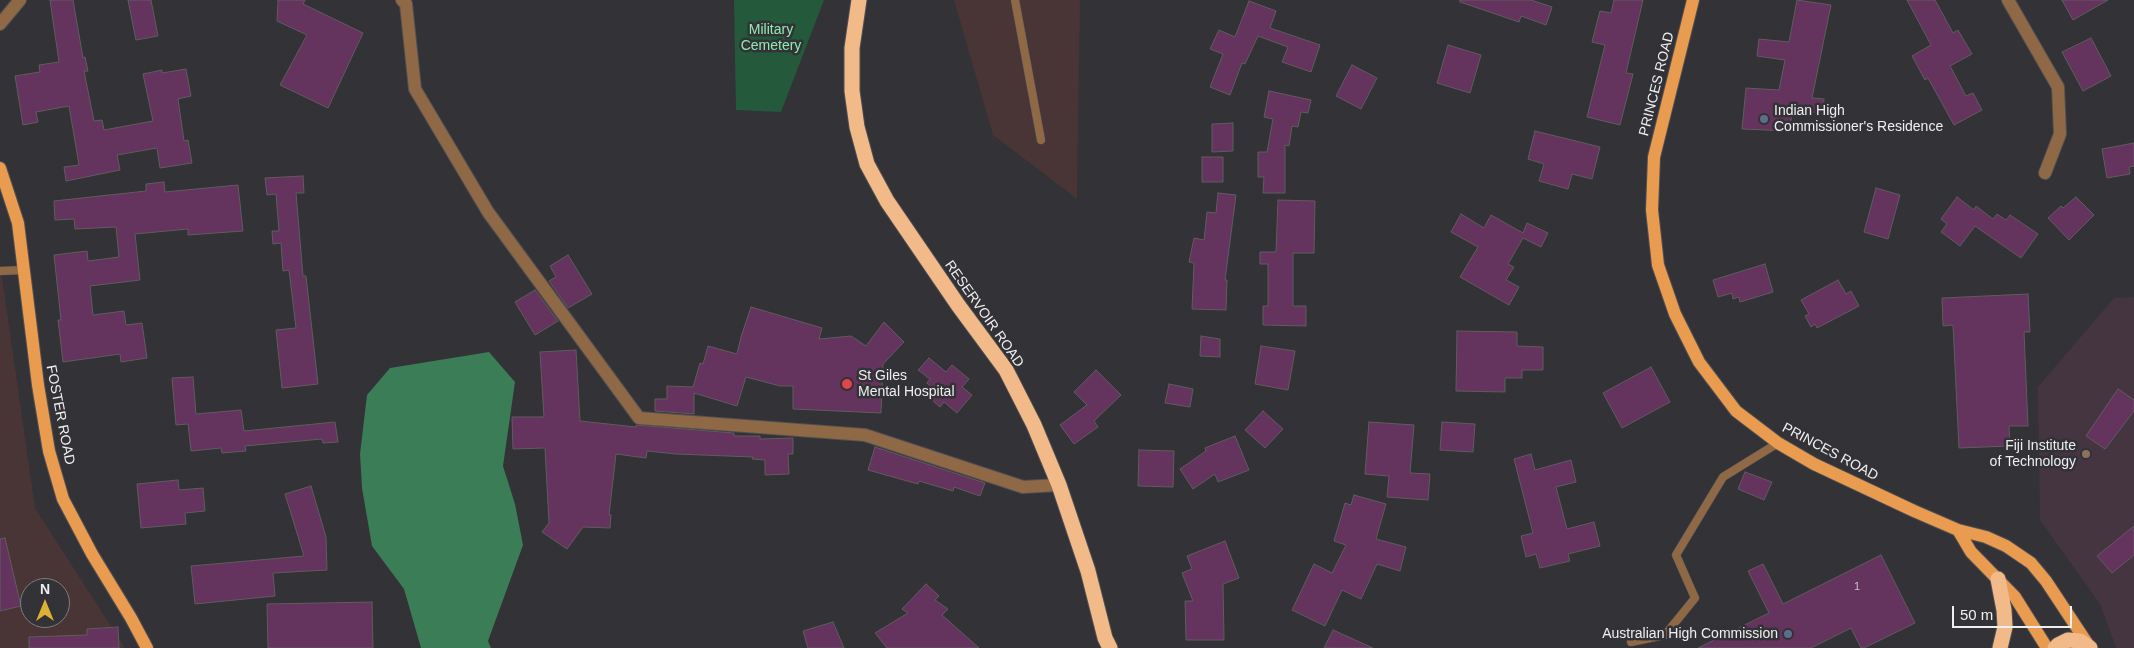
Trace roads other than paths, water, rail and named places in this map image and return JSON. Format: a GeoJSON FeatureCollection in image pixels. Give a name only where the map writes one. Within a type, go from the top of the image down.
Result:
{"type":"FeatureCollection","features":[{"type":"Feature","properties":{"kind":"highway","name":"RESERVOIR ROAD"},"geometry":{"type":"LineString","coordinates":[[859,0],[852,48],[852,91],[857,128],[867,164],[887,201],[958,305],[1006,370],[1034,425],[1059,485],[1088,571],[1105,638],[1110,648]]}},
{"type":"Feature","properties":{"kind":"highway"},"geometry":{"type":"LineString","coordinates":[[1998,579],[2005,627],[2000,648]]}},
{"type":"Feature","properties":{"kind":"highway"},"geometry":{"type":"LineString","coordinates":[[2055,648],[2068,640],[2080,641],[2090,648]]}},
{"type":"Feature","properties":{"kind":"main road","name":"PRINCES ROAD"},"geometry":{"type":"LineString","coordinates":[[1693,0],[1654,157],[1652,210],[1658,265],[1675,314],[1699,362],[1736,411],[1778,443],[1814,464],[1958,530],[1986,537],[2006,546],[2031,563],[2046,581],[2090,648]]}},
{"type":"Feature","properties":{"kind":"main road","name":"FOSTER ROAD"},"geometry":{"type":"LineString","coordinates":[[0,168],[18,223],[38,385],[49,451],[63,499],[92,554],[147,648]]}},
{"type":"Feature","properties":{"kind":"main road"},"geometry":{"type":"LineString","coordinates":[[1958,530],[1971,552],[2024,609],[2046,648]]}},
{"type":"Feature","properties":{"kind":"street"},"geometry":{"type":"LineString","coordinates":[[0,24],[20,0]]}},
{"type":"Feature","properties":{"kind":"street"},"geometry":{"type":"LineString","coordinates":[[402,0],[406,4],[415,89],[488,212],[639,418],[865,435],[1023,487],[1059,485]]}},
{"type":"Feature","properties":{"kind":"street"},"geometry":{"type":"LineString","coordinates":[[2008,0],[2058,87],[2060,134],[2045,173]]}},
{"type":"Feature","properties":{"kind":"lane"},"geometry":{"type":"LineString","coordinates":[[1015,0],[1041,140]]}},
{"type":"Feature","properties":{"kind":"lane"},"geometry":{"type":"LineString","coordinates":[[0,271],[24,270]]}},
{"type":"Feature","properties":{"kind":"lane"},"geometry":{"type":"LineString","coordinates":[[1631,642],[1665,635],[1695,598],[1676,555],[1723,477],[1778,443]]}},
{"type":"Feature","properties":{"kind":"place","name":"Indian High Commissioner's Residence"},"geometry":{"type":"Point","coordinates":[1764,119]}},
{"type":"Feature","properties":{"kind":"place","name":"St Giles Mental Hospital"},"geometry":{"type":"Point","coordinates":[847,384]}},
{"type":"Feature","properties":{"kind":"place","name":"Fiji Institute of Technology"},"geometry":{"type":"Point","coordinates":[2086,454]}},
{"type":"Feature","properties":{"kind":"place","name":"Australian High Commission"},"geometry":{"type":"Point","coordinates":[1788,634]}},
{"type":"Feature","properties":{"kind":"park label","name":"Military Cemetery"},"geometry":{"type":"Point","coordinates":[771,38]}}]}
